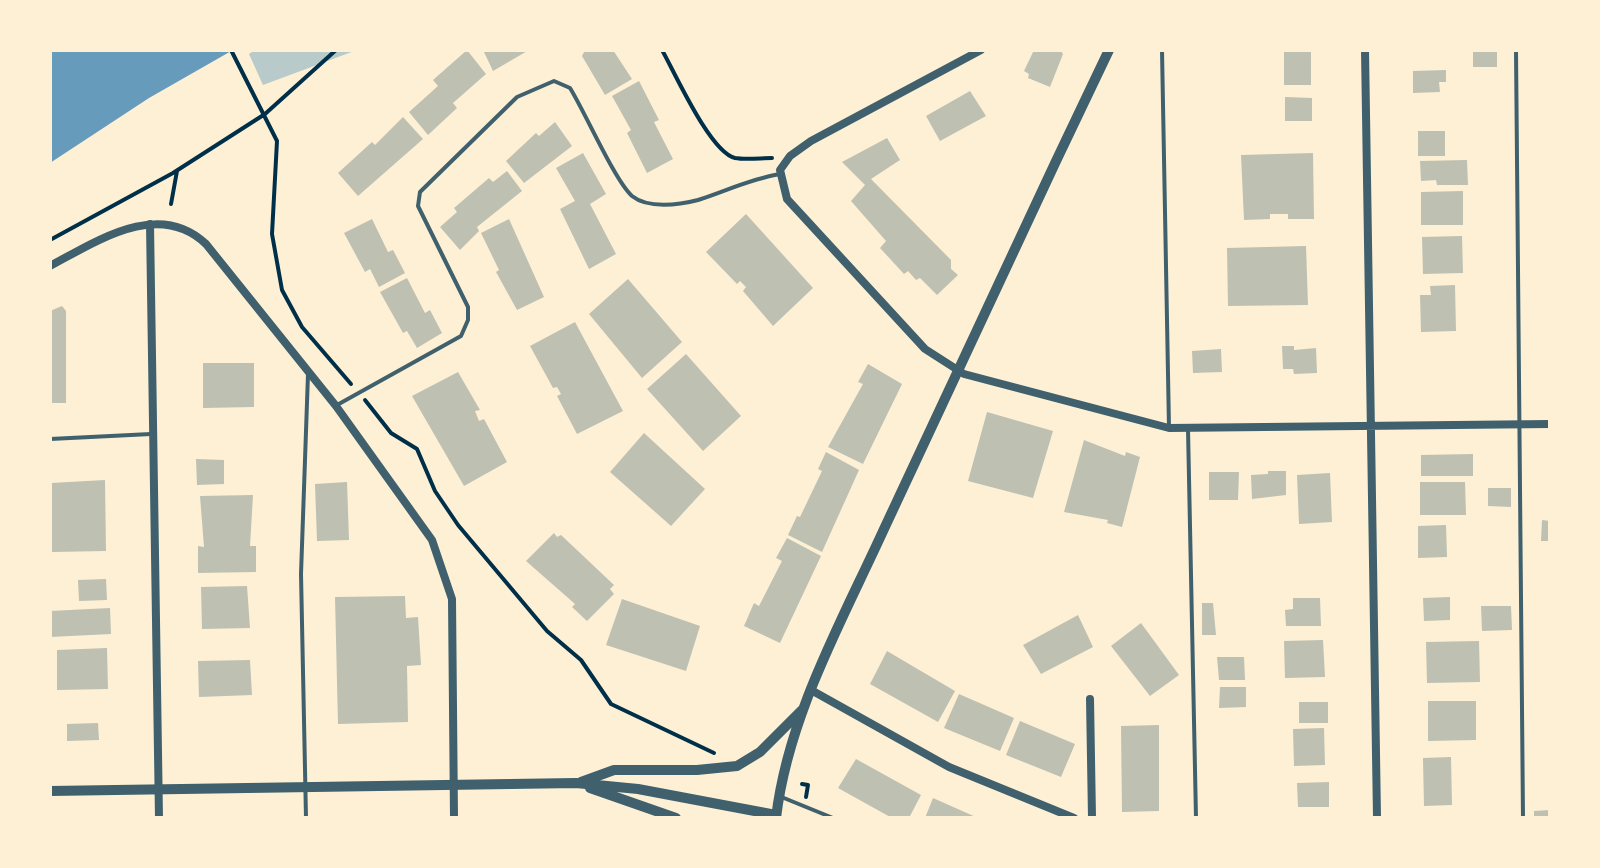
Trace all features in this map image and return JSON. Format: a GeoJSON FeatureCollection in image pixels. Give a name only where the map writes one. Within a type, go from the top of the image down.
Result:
{"type":"FeatureCollection","features":[{"type":"Feature","properties":{"kind":"street"},"geometry":{"type":"LineString","coordinates":[[981,50],[811,141],[788,159],[780,172],[783,190],[794,208],[925,349],[957,370],[1169,428],[1550,424]]}},
{"type":"Feature","properties":{"kind":"street"},"geometry":{"type":"LineString","coordinates":[[50,791],[576,783],[638,789],[776,816],[803,708],[957,370],[1109,50]]}},
{"type":"Feature","properties":{"kind":"street"},"geometry":{"type":"LineString","coordinates":[[1365,50],[1377,818]]}},
{"type":"Feature","properties":{"kind":"street"},"geometry":{"type":"LineString","coordinates":[[150,224],[159,818]]}},
{"type":"Feature","properties":{"kind":"street"},"geometry":{"type":"LineString","coordinates":[[50,266],[117,232],[150,224],[180,227],[197,236],[336,406],[432,540],[452,599],[454,818]]}},
{"type":"Feature","properties":{"kind":"street"},"geometry":{"type":"LineString","coordinates":[[811,690],[949,767],[1074,818]]}},
{"type":"Feature","properties":{"kind":"street"},"geometry":{"type":"LineString","coordinates":[[1090,699],[1092,818]]}},
{"type":"Feature","properties":{"kind":"street"},"geometry":{"type":"LineString","coordinates":[[576,783],[614,770],[697,770],[737,766],[760,752],[803,708]]}},
{"type":"Feature","properties":{"kind":"street"},"geometry":{"type":"LineString","coordinates":[[576,783],[676,818]]}},
{"type":"Feature","properties":{"kind":"lane"},"geometry":{"type":"LineString","coordinates":[[1162,50],[1169,428]]}},
{"type":"Feature","properties":{"kind":"lane"},"geometry":{"type":"LineString","coordinates":[[1516,50],[1523,818]]}},
{"type":"Feature","properties":{"kind":"lane"},"geometry":{"type":"LineString","coordinates":[[336,406],[461,336],[468,320],[468,307],[418,206],[420,192],[517,97],[534,88],[554,81],[570,88],[627,189],[644,202],[696,201],[752,178],[780,172]]}},
{"type":"Feature","properties":{"kind":"lane"},"geometry":{"type":"LineString","coordinates":[[306,818],[301,574],[308,374]]}},
{"type":"Feature","properties":{"kind":"lane"},"geometry":{"type":"LineString","coordinates":[[1188,429],[1196,818]]}},
{"type":"Feature","properties":{"kind":"lane"},"geometry":{"type":"LineString","coordinates":[[50,439],[152,434]]}},
{"type":"Feature","properties":{"kind":"lane"},"geometry":{"type":"LineString","coordinates":[[779,795],[833,818]]}},
{"type":"Feature","properties":{"kind":"path"},"geometry":{"type":"LineString","coordinates":[[231,50],[265,114],[278,148],[272,234],[280,281],[302,327],[391,433],[417,449],[433,485],[458,525],[547,631],[581,660],[611,704],[628,715],[683,736],[710,752],[725,753]]}},
{"type":"Feature","properties":{"kind":"path"},"geometry":{"type":"LineString","coordinates":[[50,240],[177,170],[265,114],[336,50]]}},
{"type":"Feature","properties":{"kind":"path"},"geometry":{"type":"LineString","coordinates":[[662,50],[710,136],[724,152],[736,158],[788,159]]}},
{"type":"Feature","properties":{"kind":"path"},"geometry":{"type":"LineString","coordinates":[[171,204],[177,170]]}},
{"type":"Feature","properties":{"kind":"shaded area"},"geometry":{"type":"Polygon","coordinates":[[[255,50],[357,50],[263,85],[249,54],[255,50]]]}},
{"type":"Feature","properties":{"kind":"water"},"geometry":{"type":"Polygon","coordinates":[[[50,50],[233,50],[149,98],[50,163],[50,50]]]}},
{"type":"Feature","properties":{"kind":"building"},"geometry":{"type":"Polygon","coordinates":[[[467,50],[486,74],[453,103],[457,108],[428,135],[409,112],[438,86],[433,80],[467,50]]]}},
{"type":"Feature","properties":{"kind":"building"},"geometry":{"type":"Polygon","coordinates":[[[483,50],[529,50],[493,71],[483,50]]]}},
{"type":"Feature","properties":{"kind":"building"},"geometry":{"type":"Polygon","coordinates":[[[585,50],[613,50],[632,79],[605,95],[582,56],[585,50]]]}},
{"type":"Feature","properties":{"kind":"building"},"geometry":{"type":"Polygon","coordinates":[[[1034,50],[1060,50],[1063,54],[1050,87],[1028,78],[1029,74],[1024,71],[1034,50]]]}},
{"type":"Feature","properties":{"kind":"building"},"geometry":{"type":"Polygon","coordinates":[[[1284,50],[1311,50],[1311,85],[1284,85],[1284,50]]]}},
{"type":"Feature","properties":{"kind":"building"},"geometry":{"type":"Polygon","coordinates":[[[1473,51],[1497,51],[1497,67],[1473,67],[1473,51]]]}},
{"type":"Feature","properties":{"kind":"building"},"geometry":{"type":"Polygon","coordinates":[[[1446,70],[1446,82],[1439,82],[1440,92],[1413,93],[1413,71],[1446,70]]]}},
{"type":"Feature","properties":{"kind":"building"},"geometry":{"type":"Polygon","coordinates":[[[639,81],[659,120],[654,122],[673,159],[647,173],[627,133],[631,130],[612,96],[639,81]]]}},
{"type":"Feature","properties":{"kind":"building"},"geometry":{"type":"Polygon","coordinates":[[[970,91],[986,116],[940,141],[926,116],[970,91]]]}},
{"type":"Feature","properties":{"kind":"building"},"geometry":{"type":"Polygon","coordinates":[[[1285,97],[1312,98],[1312,121],[1285,121],[1285,97]]]}},
{"type":"Feature","properties":{"kind":"building"},"geometry":{"type":"Polygon","coordinates":[[[403,117],[423,139],[358,196],[338,173],[372,142],[375,145],[403,117]]]}},
{"type":"Feature","properties":{"kind":"building"},"geometry":{"type":"Polygon","coordinates":[[[555,122],[572,146],[524,183],[506,161],[536,133],[539,136],[555,122]]]}},
{"type":"Feature","properties":{"kind":"building"},"geometry":{"type":"Polygon","coordinates":[[[1418,131],[1445,131],[1445,156],[1418,156],[1418,131]]]}},
{"type":"Feature","properties":{"kind":"building"},"geometry":{"type":"Polygon","coordinates":[[[887,138],[900,160],[871,179],[951,260],[951,269],[958,275],[937,295],[920,278],[916,280],[908,271],[904,274],[880,248],[886,241],[851,201],[865,185],[842,162],[887,138]]]}},
{"type":"Feature","properties":{"kind":"building"},"geometry":{"type":"Polygon","coordinates":[[[583,153],[606,194],[590,204],[616,254],[589,269],[560,209],[575,201],[556,168],[583,153]]]}},
{"type":"Feature","properties":{"kind":"building"},"geometry":{"type":"Polygon","coordinates":[[[1313,153],[1314,219],[1288,219],[1288,214],[1270,214],[1270,219],[1244,220],[1241,155],[1313,153]]]}},
{"type":"Feature","properties":{"kind":"building"},"geometry":{"type":"Polygon","coordinates":[[[1467,160],[1468,185],[1437,185],[1436,180],[1421,181],[1420,161],[1467,160]]]}},
{"type":"Feature","properties":{"kind":"building"},"geometry":{"type":"Polygon","coordinates":[[[507,171],[522,191],[477,227],[479,231],[460,250],[440,227],[457,212],[454,208],[489,178],[493,182],[507,171]]]}},
{"type":"Feature","properties":{"kind":"building"},"geometry":{"type":"Polygon","coordinates":[[[1463,191],[1463,225],[1421,225],[1421,192],[1463,191]]]}},
{"type":"Feature","properties":{"kind":"building"},"geometry":{"type":"Polygon","coordinates":[[[746,214],[813,288],[773,326],[743,291],[746,287],[740,281],[737,284],[706,252],[746,214]]]}},
{"type":"Feature","properties":{"kind":"building"},"geometry":{"type":"Polygon","coordinates":[[[372,219],[388,252],[393,250],[405,273],[379,287],[370,269],[365,272],[344,233],[372,219]]]}},
{"type":"Feature","properties":{"kind":"building"},"geometry":{"type":"Polygon","coordinates":[[[509,219],[544,297],[517,310],[496,272],[499,270],[481,233],[509,219]]]}},
{"type":"Feature","properties":{"kind":"building"},"geometry":{"type":"Polygon","coordinates":[[[1462,236],[1463,273],[1423,274],[1422,237],[1462,236]]]}},
{"type":"Feature","properties":{"kind":"building"},"geometry":{"type":"Polygon","coordinates":[[[1306,246],[1308,305],[1228,306],[1227,248],[1306,246]]]}},
{"type":"Feature","properties":{"kind":"building"},"geometry":{"type":"Polygon","coordinates":[[[407,278],[425,313],[430,310],[442,333],[417,348],[407,331],[403,333],[380,292],[407,278]]]}},
{"type":"Feature","properties":{"kind":"building"},"geometry":{"type":"Polygon","coordinates":[[[628,279],[682,342],[642,378],[589,314],[628,279]]]}},
{"type":"Feature","properties":{"kind":"building"},"geometry":{"type":"Polygon","coordinates":[[[1455,285],[1456,331],[1421,332],[1420,295],[1431,295],[1430,286],[1455,285]]]}},
{"type":"Feature","properties":{"kind":"building"},"geometry":{"type":"Polygon","coordinates":[[[62,306],[66,311],[66,403],[50,403],[50,311],[62,306]]]}},
{"type":"Feature","properties":{"kind":"building"},"geometry":{"type":"Polygon","coordinates":[[[575,322],[623,411],[577,434],[557,396],[561,394],[557,387],[553,388],[530,346],[575,322]]]}},
{"type":"Feature","properties":{"kind":"building"},"geometry":{"type":"Polygon","coordinates":[[[1282,346],[1294,346],[1294,350],[1316,348],[1317,373],[1294,374],[1293,369],[1283,369],[1282,346]]]}},
{"type":"Feature","properties":{"kind":"building"},"geometry":{"type":"Polygon","coordinates":[[[1221,349],[1222,372],[1193,373],[1192,351],[1221,349]]]}},
{"type":"Feature","properties":{"kind":"building"},"geometry":{"type":"Polygon","coordinates":[[[686,354],[741,416],[703,451],[647,389],[686,354]]]}},
{"type":"Feature","properties":{"kind":"building"},"geometry":{"type":"Polygon","coordinates":[[[203,363],[254,363],[254,407],[203,408],[203,363]]]}},
{"type":"Feature","properties":{"kind":"building"},"geometry":{"type":"Polygon","coordinates":[[[868,364],[902,384],[863,464],[828,447],[863,384],[858,382],[868,364]]]}},
{"type":"Feature","properties":{"kind":"building"},"geometry":{"type":"Polygon","coordinates":[[[458,372],[480,410],[475,411],[479,421],[484,419],[507,462],[464,486],[412,396],[458,372]]]}},
{"type":"Feature","properties":{"kind":"building"},"geometry":{"type":"Polygon","coordinates":[[[987,412],[1053,431],[1033,498],[968,481],[987,412]]]}},
{"type":"Feature","properties":{"kind":"building"},"geometry":{"type":"Polygon","coordinates":[[[644,433],[705,489],[671,526],[610,472],[644,433]]]}},
{"type":"Feature","properties":{"kind":"building"},"geometry":{"type":"Polygon","coordinates":[[[1084,440],[1125,456],[1126,452],[1140,457],[1122,527],[1107,523],[1108,520],[1064,512],[1084,440]]]}},
{"type":"Feature","properties":{"kind":"building"},"geometry":{"type":"Polygon","coordinates":[[[826,452],[859,470],[822,552],[788,535],[822,471],[818,469],[826,452]]]}},
{"type":"Feature","properties":{"kind":"building"},"geometry":{"type":"Polygon","coordinates":[[[1473,454],[1473,476],[1421,476],[1421,455],[1473,454]]]}},
{"type":"Feature","properties":{"kind":"building"},"geometry":{"type":"Polygon","coordinates":[[[196,459],[224,460],[224,484],[197,485],[196,459]]]}},
{"type":"Feature","properties":{"kind":"building"},"geometry":{"type":"Polygon","coordinates":[[[1268,471],[1286,471],[1286,495],[1252,499],[1251,475],[1268,474],[1268,471]]]}},
{"type":"Feature","properties":{"kind":"building"},"geometry":{"type":"Polygon","coordinates":[[[1209,472],[1239,472],[1238,500],[1209,500],[1209,472]]]}},
{"type":"Feature","properties":{"kind":"building"},"geometry":{"type":"Polygon","coordinates":[[[1330,473],[1332,522],[1299,524],[1297,475],[1330,473]]]}},
{"type":"Feature","properties":{"kind":"building"},"geometry":{"type":"Polygon","coordinates":[[[105,480],[106,551],[52,552],[51,483],[105,480]]]}},
{"type":"Feature","properties":{"kind":"building"},"geometry":{"type":"Polygon","coordinates":[[[347,482],[349,540],[317,541],[315,484],[347,482]]]}},
{"type":"Feature","properties":{"kind":"building"},"geometry":{"type":"Polygon","coordinates":[[[1420,482],[1465,482],[1466,515],[1420,515],[1420,482]]]}},
{"type":"Feature","properties":{"kind":"building"},"geometry":{"type":"Polygon","coordinates":[[[1488,488],[1511,488],[1511,507],[1488,506],[1488,488]]]}},
{"type":"Feature","properties":{"kind":"building"},"geometry":{"type":"Polygon","coordinates":[[[253,495],[250,546],[256,546],[256,572],[198,573],[198,546],[204,547],[200,496],[253,495]]]}},
{"type":"Feature","properties":{"kind":"building"},"geometry":{"type":"Polygon","coordinates":[[[1542,520],[1550,521],[1550,541],[1541,541],[1542,520]]]}},
{"type":"Feature","properties":{"kind":"building"},"geometry":{"type":"Polygon","coordinates":[[[1446,525],[1447,557],[1418,558],[1418,526],[1446,525]]]}},
{"type":"Feature","properties":{"kind":"building"},"geometry":{"type":"Polygon","coordinates":[[[554,533],[557,537],[561,535],[614,585],[610,589],[614,594],[587,621],[572,607],[575,604],[526,561],[554,533]]]}},
{"type":"Feature","properties":{"kind":"building"},"geometry":{"type":"Polygon","coordinates":[[[787,538],[821,556],[780,643],[744,626],[754,603],[759,606],[782,561],[776,558],[787,538]]]}},
{"type":"Feature","properties":{"kind":"building"},"geometry":{"type":"Polygon","coordinates":[[[106,579],[107,600],[79,601],[78,580],[106,579]]]}},
{"type":"Feature","properties":{"kind":"building"},"geometry":{"type":"Polygon","coordinates":[[[247,586],[250,628],[202,629],[201,587],[247,586]]]}},
{"type":"Feature","properties":{"kind":"building"},"geometry":{"type":"Polygon","coordinates":[[[405,596],[406,618],[418,617],[421,665],[407,666],[408,722],[338,724],[335,597],[405,596]]]}},
{"type":"Feature","properties":{"kind":"building"},"geometry":{"type":"Polygon","coordinates":[[[1450,597],[1450,620],[1424,621],[1423,598],[1450,597]]]}},
{"type":"Feature","properties":{"kind":"building"},"geometry":{"type":"Polygon","coordinates":[[[1293,598],[1320,598],[1321,626],[1286,626],[1285,610],[1293,609],[1293,598]]]}},
{"type":"Feature","properties":{"kind":"building"},"geometry":{"type":"Polygon","coordinates":[[[622,599],[700,626],[686,671],[606,645],[622,599]]]}},
{"type":"Feature","properties":{"kind":"building"},"geometry":{"type":"Polygon","coordinates":[[[1202,603],[1213,603],[1216,635],[1202,635],[1202,603]]]}},
{"type":"Feature","properties":{"kind":"building"},"geometry":{"type":"Polygon","coordinates":[[[1481,606],[1511,606],[1512,630],[1482,631],[1481,606]]]}},
{"type":"Feature","properties":{"kind":"building"},"geometry":{"type":"Polygon","coordinates":[[[110,608],[111,634],[50,637],[50,611],[110,608]]]}},
{"type":"Feature","properties":{"kind":"building"},"geometry":{"type":"Polygon","coordinates":[[[1078,615],[1093,647],[1041,674],[1023,645],[1078,615]]]}},
{"type":"Feature","properties":{"kind":"building"},"geometry":{"type":"Polygon","coordinates":[[[1141,623],[1179,675],[1150,696],[1111,646],[1141,623]]]}},
{"type":"Feature","properties":{"kind":"building"},"geometry":{"type":"Polygon","coordinates":[[[1323,640],[1325,677],[1285,678],[1284,641],[1323,640]]]}},
{"type":"Feature","properties":{"kind":"building"},"geometry":{"type":"Polygon","coordinates":[[[1479,641],[1480,682],[1427,683],[1426,642],[1479,641]]]}},
{"type":"Feature","properties":{"kind":"building"},"geometry":{"type":"Polygon","coordinates":[[[107,648],[108,689],[57,690],[57,650],[107,648]]]}},
{"type":"Feature","properties":{"kind":"building"},"geometry":{"type":"Polygon","coordinates":[[[887,651],[955,691],[938,722],[870,684],[887,651]]]}},
{"type":"Feature","properties":{"kind":"building"},"geometry":{"type":"Polygon","coordinates":[[[1217,657],[1244,657],[1245,680],[1219,680],[1217,657]]]}},
{"type":"Feature","properties":{"kind":"building"},"geometry":{"type":"Polygon","coordinates":[[[250,660],[252,695],[199,697],[198,661],[250,660]]]}},
{"type":"Feature","properties":{"kind":"building"},"geometry":{"type":"Polygon","coordinates":[[[1220,687],[1246,687],[1246,707],[1219,708],[1220,687]]]}},
{"type":"Feature","properties":{"kind":"building"},"geometry":{"type":"Polygon","coordinates":[[[959,694],[1014,718],[1000,751],[944,728],[959,694]]]}},
{"type":"Feature","properties":{"kind":"building"},"geometry":{"type":"Polygon","coordinates":[[[1428,701],[1476,701],[1476,740],[1428,741],[1428,701]]]}},
{"type":"Feature","properties":{"kind":"building"},"geometry":{"type":"Polygon","coordinates":[[[1299,702],[1328,702],[1328,723],[1299,723],[1299,702]]]}},
{"type":"Feature","properties":{"kind":"building"},"geometry":{"type":"Polygon","coordinates":[[[1020,721],[1075,744],[1061,777],[1006,755],[1020,721]]]}},
{"type":"Feature","properties":{"kind":"building"},"geometry":{"type":"Polygon","coordinates":[[[98,723],[99,740],[67,741],[67,724],[98,723]]]}},
{"type":"Feature","properties":{"kind":"building"},"geometry":{"type":"Polygon","coordinates":[[[1159,725],[1159,811],[1122,812],[1121,726],[1159,725]]]}},
{"type":"Feature","properties":{"kind":"building"},"geometry":{"type":"Polygon","coordinates":[[[1324,728],[1325,765],[1294,766],[1293,729],[1324,728]]]}},
{"type":"Feature","properties":{"kind":"building"},"geometry":{"type":"Polygon","coordinates":[[[1451,757],[1452,805],[1424,806],[1423,758],[1451,757]]]}},
{"type":"Feature","properties":{"kind":"building"},"geometry":{"type":"Polygon","coordinates":[[[856,759],[921,795],[909,818],[892,818],[838,788],[856,759]]]}},
{"type":"Feature","properties":{"kind":"building"},"geometry":{"type":"Polygon","coordinates":[[[1329,782],[1329,807],[1298,807],[1297,783],[1329,782]]]}},
{"type":"Feature","properties":{"kind":"building"},"geometry":{"type":"Polygon","coordinates":[[[933,798],[978,818],[925,818],[933,798]]]}},
{"type":"Feature","properties":{"kind":"building"},"geometry":{"type":"Polygon","coordinates":[[[1550,810],[1550,818],[1534,818],[1534,811],[1550,810]]]}}]}
